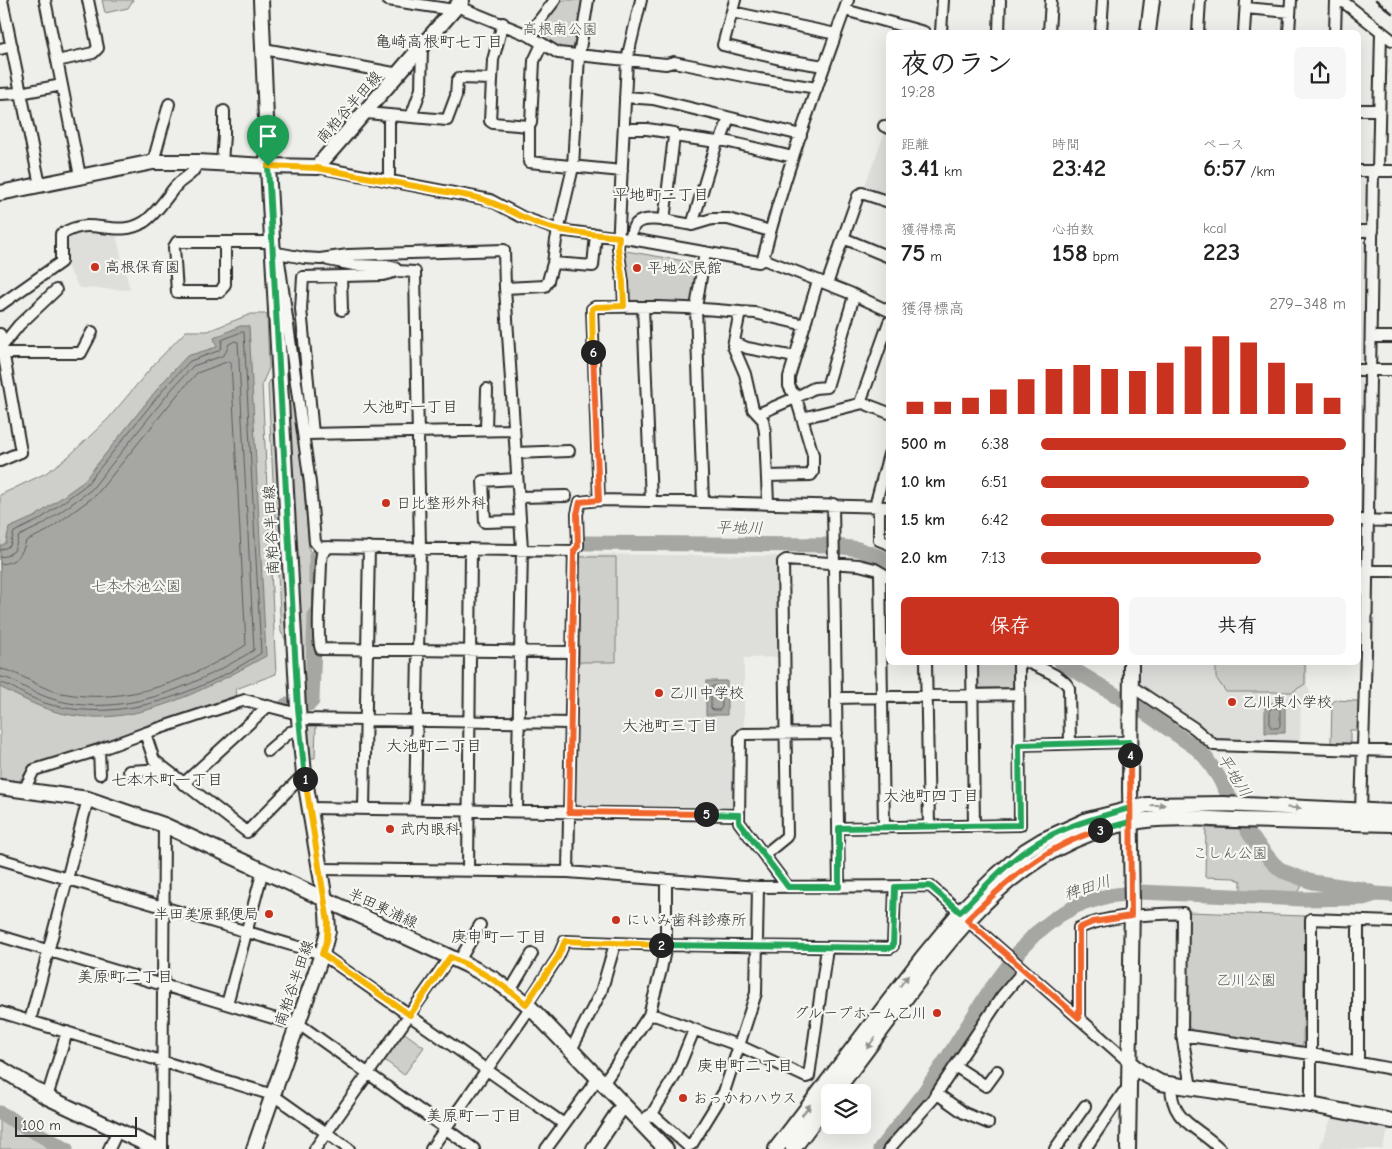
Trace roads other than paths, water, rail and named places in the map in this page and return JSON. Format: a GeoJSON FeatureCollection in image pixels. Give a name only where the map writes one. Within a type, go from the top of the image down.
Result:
{"type":"FeatureCollection","features":[{"type":"Feature","properties":{"kind":"street"},"geometry":{"type":"LineString","coordinates":[[45,0],[80,176]]}},
{"type":"Feature","properties":{"kind":"street"},"geometry":{"type":"LineString","coordinates":[[57,61],[93,53],[98,48],[88,0]]}},
{"type":"Feature","properties":{"kind":"street","name":"南粕谷半田線"},"geometry":{"type":"LineString","coordinates":[[254,1149],[322,954],[328,931],[320,868],[304,774],[298,714],[282,444],[261,0]]}},
{"type":"Feature","properties":{"kind":"street"},"geometry":{"type":"LineString","coordinates":[[388,0],[458,5],[503,23],[558,53],[666,64],[674,62],[817,88]]}},
{"type":"Feature","properties":{"kind":"street"},"geometry":{"type":"LineString","coordinates":[[528,35],[555,0]]}},
{"type":"Feature","properties":{"kind":"street"},"geometry":{"type":"LineString","coordinates":[[505,288],[544,286],[548,282],[558,230],[574,167],[578,55],[588,0]]}},
{"type":"Feature","properties":{"kind":"street"},"geometry":{"type":"LineString","coordinates":[[624,306],[618,248],[627,59],[641,0]]}},
{"type":"Feature","properties":{"kind":"street"},"geometry":{"type":"LineString","coordinates":[[735,0],[724,45],[780,59],[824,66]]}},
{"type":"Feature","properties":{"kind":"street"},"geometry":{"type":"LineString","coordinates":[[942,30],[943,0]]}},
{"type":"Feature","properties":{"kind":"street"},"geometry":{"type":"LineString","coordinates":[[999,30],[1000,0]]}},
{"type":"Feature","properties":{"kind":"street"},"geometry":{"type":"LineString","coordinates":[[1049,30],[1051,0]]}},
{"type":"Feature","properties":{"kind":"street"},"geometry":{"type":"LineString","coordinates":[[1101,30],[1103,0]]}},
{"type":"Feature","properties":{"kind":"street"},"geometry":{"type":"LineString","coordinates":[[1148,30],[1152,0]]}},
{"type":"Feature","properties":{"kind":"street"},"geometry":{"type":"LineString","coordinates":[[1198,30],[1200,0]]}},
{"type":"Feature","properties":{"kind":"street"},"geometry":{"type":"LineString","coordinates":[[1289,30],[1291,0]]}},
{"type":"Feature","properties":{"kind":"street"},"geometry":{"type":"LineString","coordinates":[[1335,30],[1336,0]]}},
{"type":"Feature","properties":{"kind":"street"},"geometry":{"type":"LineString","coordinates":[[1341,0],[1392,40]]}},
{"type":"Feature","properties":{"kind":"street"},"geometry":{"type":"LineString","coordinates":[[2,3],[40,185]]}},
{"type":"Feature","properties":{"kind":"street"},"geometry":{"type":"LineString","coordinates":[[1244,30],[1246,4],[1290,12]]}},
{"type":"Feature","properties":{"kind":"street","name":"南粕谷半田線"},"geometry":{"type":"LineString","coordinates":[[317,168],[458,5]]}},
{"type":"Feature","properties":{"kind":"street"},"geometry":{"type":"LineString","coordinates":[[0,192],[153,162],[198,162],[317,168],[490,200],[522,217],[558,230],[619,237],[759,262],[763,259],[793,157],[847,5],[918,30]]}},
{"type":"Feature","properties":{"kind":"street"},"geometry":{"type":"LineString","coordinates":[[732,12],[836,34]]}},
{"type":"Feature","properties":{"kind":"street"},"geometry":{"type":"LineString","coordinates":[[503,23],[493,60],[490,121],[493,123],[529,126]]}},
{"type":"Feature","properties":{"kind":"street"},"geometry":{"type":"LineString","coordinates":[[1361,811],[1367,571],[1363,520],[1381,31]]}},
{"type":"Feature","properties":{"kind":"street"},"geometry":{"type":"LineString","coordinates":[[542,44],[534,61],[532,123],[529,126],[529,162],[622,171]]}},
{"type":"Feature","properties":{"kind":"street"},"geometry":{"type":"LineString","coordinates":[[0,49],[12,46]]}},
{"type":"Feature","properties":{"kind":"street"},"geometry":{"type":"LineString","coordinates":[[411,117],[421,89],[422,47]]}},
{"type":"Feature","properties":{"kind":"street"},"geometry":{"type":"LineString","coordinates":[[264,49],[399,74]]}},
{"type":"Feature","properties":{"kind":"street"},"geometry":{"type":"LineString","coordinates":[[366,113],[447,120],[456,96],[459,78],[492,79]]}},
{"type":"Feature","properties":{"kind":"street"},"geometry":{"type":"LineString","coordinates":[[0,94],[20,93],[62,85]]}},
{"type":"Feature","properties":{"kind":"street"},"geometry":{"type":"LineString","coordinates":[[625,97],[653,99],[801,135]]}},
{"type":"Feature","properties":{"kind":"street"},"geometry":{"type":"LineString","coordinates":[[153,162],[169,104]]}},
{"type":"Feature","properties":{"kind":"street"},"geometry":{"type":"LineString","coordinates":[[1361,110],[1379,110]]}},
{"type":"Feature","properties":{"kind":"street"},"geometry":{"type":"LineString","coordinates":[[222,163],[224,111]]}},
{"type":"Feature","properties":{"kind":"street"},"geometry":{"type":"LineString","coordinates":[[389,115],[389,180]]}},
{"type":"Feature","properties":{"kind":"street"},"geometry":{"type":"LineString","coordinates":[[692,225],[719,141],[729,118]]}},
{"type":"Feature","properties":{"kind":"street"},"geometry":{"type":"LineString","coordinates":[[624,129],[647,129],[674,133],[674,136],[719,141],[793,157]]}},
{"type":"Feature","properties":{"kind":"street"},"geometry":{"type":"LineString","coordinates":[[664,221],[674,136]]}},
{"type":"Feature","properties":{"kind":"street"},"geometry":{"type":"LineString","coordinates":[[0,305],[61,262],[60,234],[85,226],[118,229],[143,223],[178,184],[194,172],[198,162]]}},
{"type":"Feature","properties":{"kind":"street"},"geometry":{"type":"LineString","coordinates":[[1361,171],[1392,171]]}},
{"type":"Feature","properties":{"kind":"street"},"geometry":{"type":"LineString","coordinates":[[767,476],[811,475],[813,472],[813,455],[795,398],[788,386],[789,377],[805,325],[860,194],[886,201]]}},
{"type":"Feature","properties":{"kind":"street"},"geometry":{"type":"LineString","coordinates":[[630,239],[636,224],[644,220],[692,225],[712,219],[728,219],[770,231]]}},
{"type":"Feature","properties":{"kind":"street"},"geometry":{"type":"LineString","coordinates":[[1361,231],[1373,231]]}},
{"type":"Feature","properties":{"kind":"street"},"geometry":{"type":"LineString","coordinates":[[553,263],[593,266],[596,234]]}},
{"type":"Feature","properties":{"kind":"street"},"geometry":{"type":"LineString","coordinates":[[843,238],[886,256]]}},
{"type":"Feature","properties":{"kind":"street"},"geometry":{"type":"LineString","coordinates":[[225,242],[225,284],[220,292],[177,292],[174,247],[177,242],[225,242],[274,247],[304,258],[354,265],[386,266],[395,268],[398,271]]}},
{"type":"Feature","properties":{"kind":"street"},"geometry":{"type":"LineString","coordinates":[[274,247],[308,434]]}},
{"type":"Feature","properties":{"kind":"street"},"geometry":{"type":"LineString","coordinates":[[320,259],[348,255],[504,250],[522,549],[517,810]]}},
{"type":"Feature","properties":{"kind":"street"},"geometry":{"type":"LineString","coordinates":[[703,502],[696,308],[705,252]]}},
{"type":"Feature","properties":{"kind":"street"},"geometry":{"type":"LineString","coordinates":[[763,259],[886,310]]}},
{"type":"Feature","properties":{"kind":"street"},"geometry":{"type":"LineString","coordinates":[[414,810],[417,650],[420,548],[415,272],[398,271],[383,275],[303,277],[301,309],[310,483],[322,554],[319,646],[321,649],[366,649],[417,650],[469,651],[520,652],[572,652]]}},
{"type":"Feature","properties":{"kind":"street"},"geometry":{"type":"LineString","coordinates":[[341,276],[342,310]]}},
{"type":"Feature","properties":{"kind":"street"},"geometry":{"type":"LineString","coordinates":[[3,349],[20,325],[56,290]]}},
{"type":"Feature","properties":{"kind":"street"},"geometry":{"type":"LineString","coordinates":[[758,414],[814,388],[827,387],[854,296]]}},
{"type":"Feature","properties":{"kind":"street"},"geometry":{"type":"LineString","coordinates":[[599,500],[592,309],[595,307],[624,306],[696,308],[755,313],[805,325]]}},
{"type":"Feature","properties":{"kind":"street"},"geometry":{"type":"LineString","coordinates":[[643,307],[651,501]]}},
{"type":"Feature","properties":{"kind":"street"},"geometry":{"type":"LineString","coordinates":[[740,312],[733,346],[745,374],[753,409],[763,420],[768,503]]}},
{"type":"Feature","properties":{"kind":"street"},"geometry":{"type":"LineString","coordinates":[[860,403],[886,330]]}},
{"type":"Feature","properties":{"kind":"street"},"geometry":{"type":"LineString","coordinates":[[3,349],[81,352],[92,332]]}},
{"type":"Feature","properties":{"kind":"street"},"geometry":{"type":"LineString","coordinates":[[0,334],[3,349],[5,391],[21,452],[0,461]]}},
{"type":"Feature","properties":{"kind":"street"},"geometry":{"type":"LineString","coordinates":[[1371,337],[1392,337]]}},
{"type":"Feature","properties":{"kind":"street"},"geometry":{"type":"LineString","coordinates":[[734,342],[747,348],[795,357]]}},
{"type":"Feature","properties":{"kind":"street"},"geometry":{"type":"LineString","coordinates":[[1361,370],[1392,370]]}},
{"type":"Feature","properties":{"kind":"street"},"geometry":{"type":"LineString","coordinates":[[486,430],[487,389]]}},
{"type":"Feature","properties":{"kind":"street"},"geometry":{"type":"LineString","coordinates":[[802,418],[860,403],[886,412]]}},
{"type":"Feature","properties":{"kind":"street"},"geometry":{"type":"LineString","coordinates":[[308,434],[514,430]]}},
{"type":"Feature","properties":{"kind":"street"},"geometry":{"type":"LineString","coordinates":[[515,453],[569,450]]}},
{"type":"Feature","properties":{"kind":"street"},"geometry":{"type":"LineString","coordinates":[[886,474],[881,506],[879,540],[886,543]]}},
{"type":"Feature","properties":{"kind":"street"},"geometry":{"type":"LineString","coordinates":[[517,479],[483,481],[485,522],[520,521]]}},
{"type":"Feature","properties":{"kind":"street"},"geometry":{"type":"LineString","coordinates":[[518,497],[566,496]]}},
{"type":"Feature","properties":{"kind":"street"},"geometry":{"type":"LineString","coordinates":[[568,872],[574,551],[578,546],[577,514],[580,502],[599,500],[881,506]]}},
{"type":"Feature","properties":{"kind":"street"},"geometry":{"type":"LineString","coordinates":[[833,504],[839,887]]}},
{"type":"Feature","properties":{"kind":"street"},"geometry":{"type":"LineString","coordinates":[[1363,520],[1392,521]]}},
{"type":"Feature","properties":{"kind":"street"},"geometry":{"type":"LineString","coordinates":[[321,545],[574,551]]}},
{"type":"Feature","properties":{"kind":"street"},"geometry":{"type":"LineString","coordinates":[[364,808],[369,547]]}},
{"type":"Feature","properties":{"kind":"street"},"geometry":{"type":"LineString","coordinates":[[468,871],[471,548]]}},
{"type":"Feature","properties":{"kind":"street"},"geometry":{"type":"LineString","coordinates":[[764,855],[786,837],[787,834],[783,562],[786,560],[834,560],[859,565],[884,574],[884,827]]}},
{"type":"Feature","properties":{"kind":"street"},"geometry":{"type":"LineString","coordinates":[[1367,571],[1392,571]]}},
{"type":"Feature","properties":{"kind":"street"},"geometry":{"type":"LineString","coordinates":[[926,665],[929,826]]}},
{"type":"Feature","properties":{"kind":"street"},"geometry":{"type":"LineString","coordinates":[[972,665],[974,826]]}},
{"type":"Feature","properties":{"kind":"street"},"geometry":{"type":"LineString","coordinates":[[839,828],[1020,825],[1019,665]]}},
{"type":"Feature","properties":{"kind":"street"},"geometry":{"type":"LineString","coordinates":[[1033,665],[1068,684],[1070,744]]}},
{"type":"Feature","properties":{"kind":"street"},"geometry":{"type":"LineString","coordinates":[[1128,1149],[1132,910],[1130,815],[1131,665]]}},
{"type":"Feature","properties":{"kind":"street"},"geometry":{"type":"LineString","coordinates":[[1131,691],[1170,711],[1214,745],[1392,751]]}},
{"type":"Feature","properties":{"kind":"street"},"geometry":{"type":"LineString","coordinates":[[836,698],[1019,694]]}},
{"type":"Feature","properties":{"kind":"street"},"geometry":{"type":"LineString","coordinates":[[24,790],[34,770],[245,700],[298,714],[365,720],[570,723]]}},
{"type":"Feature","properties":{"kind":"street"},"geometry":{"type":"LineString","coordinates":[[183,784],[268,706]]}},
{"type":"Feature","properties":{"kind":"street"},"geometry":{"type":"LineString","coordinates":[[268,750],[290,732],[298,714]]}},
{"type":"Feature","properties":{"kind":"street"},"geometry":{"type":"LineString","coordinates":[[145,732],[154,760],[247,832],[304,774]]}},
{"type":"Feature","properties":{"kind":"street"},"geometry":{"type":"LineString","coordinates":[[788,887],[739,822],[740,738],[743,734],[837,733]]}},
{"type":"Feature","properties":{"kind":"street"},"geometry":{"type":"LineString","coordinates":[[1019,745],[1130,742]]}},
{"type":"Feature","properties":{"kind":"street"},"geometry":{"type":"LineString","coordinates":[[99,750],[100,774]]}},
{"type":"Feature","properties":{"kind":"street"},"geometry":{"type":"LineString","coordinates":[[129,771],[165,769]]}},
{"type":"Feature","properties":{"kind":"street","name":"半田東浦線"},"geometry":{"type":"LineString","coordinates":[[0,787],[88,799],[164,825],[454,959],[510,991],[528,1006],[666,1149]]}},
{"type":"Feature","properties":{"kind":"street"},"geometry":{"type":"LineString","coordinates":[[30,1021],[88,799]]}},
{"type":"Feature","properties":{"kind":"street"},"geometry":{"type":"LineString","coordinates":[[1130,815],[1147,805],[1223,804],[1392,812]]}},
{"type":"Feature","properties":{"kind":"street"},"geometry":{"type":"LineString","coordinates":[[310,808],[739,815]]}},
{"type":"Feature","properties":{"kind":"street"},"geometry":{"type":"LineString","coordinates":[[840,1084],[964,916],[996,876],[1043,840],[1087,820],[1130,815],[1148,819],[1184,817],[1392,824]]}},
{"type":"Feature","properties":{"kind":"street"},"geometry":{"type":"LineString","coordinates":[[162,1149],[164,825]]}},
{"type":"Feature","properties":{"kind":"street"},"geometry":{"type":"LineString","coordinates":[[0,859],[322,954],[564,1124]]}},
{"type":"Feature","properties":{"kind":"street"},"geometry":{"type":"LineString","coordinates":[[320,868],[568,872],[758,887],[930,886],[1139,1071],[1161,1082],[1171,1084],[1311,1105],[1392,1121]]}},
{"type":"Feature","properties":{"kind":"street"},"geometry":{"type":"LineString","coordinates":[[227,1004],[263,870]]}},
{"type":"Feature","properties":{"kind":"street"},"geometry":{"type":"LineString","coordinates":[[546,1149],[649,1015],[666,945],[666,880]]}},
{"type":"Feature","properties":{"kind":"street"},"geometry":{"type":"LineString","coordinates":[[652,1114],[688,1146],[692,1144],[724,1092],[756,993],[758,887]]}},
{"type":"Feature","properties":{"kind":"street"},"geometry":{"type":"LineString","coordinates":[[431,1149],[487,1070],[558,957],[565,941],[615,944],[890,948],[893,946],[895,887]]}},
{"type":"Feature","properties":{"kind":"street"},"geometry":{"type":"LineString","coordinates":[[1079,1018],[1079,928],[1132,910],[1183,913],[1182,1035],[1190,1087]]}},
{"type":"Feature","properties":{"kind":"street"},"geometry":{"type":"LineString","coordinates":[[776,1149],[922,958],[964,916]]}},
{"type":"Feature","properties":{"kind":"street"},"geometry":{"type":"LineString","coordinates":[[1311,1105],[1311,919],[1392,922]]}},
{"type":"Feature","properties":{"kind":"street"},"geometry":{"type":"LineString","coordinates":[[1358,921],[1358,1062]]}},
{"type":"Feature","properties":{"kind":"street"},"geometry":{"type":"LineString","coordinates":[[315,1149],[410,1015],[480,925]]}},
{"type":"Feature","properties":{"kind":"street"},"geometry":{"type":"LineString","coordinates":[[0,936],[303,1027],[474,1149]]}},
{"type":"Feature","properties":{"kind":"street"},"geometry":{"type":"LineString","coordinates":[[571,1050],[601,992],[615,944]]}},
{"type":"Feature","properties":{"kind":"street"},"geometry":{"type":"LineString","coordinates":[[649,1015],[657,1016],[740,1046],[806,1077],[809,1076],[827,948]]}},
{"type":"Feature","properties":{"kind":"street"},"geometry":{"type":"LineString","coordinates":[[510,991],[532,954]]}},
{"type":"Feature","properties":{"kind":"street"},"geometry":{"type":"LineString","coordinates":[[889,1149],[936,1094],[1002,996],[1023,969]]}},
{"type":"Feature","properties":{"kind":"street"},"geometry":{"type":"LineString","coordinates":[[0,1012],[273,1095],[349,1149]]}},
{"type":"Feature","properties":{"kind":"street"},"geometry":{"type":"LineString","coordinates":[[641,1123],[652,1114],[676,1074],[694,1030]]}},
{"type":"Feature","properties":{"kind":"street"},"geometry":{"type":"LineString","coordinates":[[47,1097],[68,1032]]}},
{"type":"Feature","properties":{"kind":"street"},"geometry":{"type":"LineString","coordinates":[[1182,1035],[1392,1068]]}},
{"type":"Feature","properties":{"kind":"street"},"geometry":{"type":"LineString","coordinates":[[955,1066],[986,1086],[998,1071]]}},
{"type":"Feature","properties":{"kind":"street"},"geometry":{"type":"LineString","coordinates":[[0,1068],[47,1097],[157,1149]]}},
{"type":"Feature","properties":{"kind":"street"},"geometry":{"type":"LineString","coordinates":[[1171,1084],[1171,1097],[1177,1113],[1191,1127],[1220,1149]]}},
{"type":"Feature","properties":{"kind":"street"},"geometry":{"type":"LineString","coordinates":[[1084,1149],[1123,1093],[1129,1088]]}},
{"type":"Feature","properties":{"kind":"street"},"geometry":{"type":"LineString","coordinates":[[936,1094],[964,1113],[988,1123]]}},
{"type":"Feature","properties":{"kind":"street"},"geometry":{"type":"LineString","coordinates":[[594,1149],[623,1105]]}},
{"type":"Feature","properties":{"kind":"street"},"geometry":{"type":"LineString","coordinates":[[1055,1149],[1085,1106]]}},
{"type":"Feature","properties":{"kind":"street"},"geometry":{"type":"LineString","coordinates":[[793,1149],[821,1110]]}},
{"type":"Feature","properties":{"kind":"street"},"geometry":{"type":"LineString","coordinates":[[109,1149],[118,1130]]}},
{"type":"Feature","properties":{"kind":"water","name":"七本木池公園"},"geometry":{"type":"Polygon","coordinates":[[[240,326],[249,326],[266,656],[190,695],[164,705],[109,717],[81,716],[53,711],[0,687],[0,546],[6,543],[9,528],[36,516],[83,482],[163,382],[187,356],[217,347],[214,338],[240,326]]]}},
{"type":"Feature","properties":{"kind":"water"},"geometry":{"type":"Polygon","coordinates":[[[706,681],[727,681],[727,715],[706,715],[706,681]]]}},
{"type":"Feature","properties":{"kind":"water"},"geometry":{"type":"Polygon","coordinates":[[[1265,703],[1285,703],[1285,733],[1265,733],[1265,703]]]}},
{"type":"Feature","properties":{"kind":"waterway","name":"平地川"},"geometry":{"type":"LineString","coordinates":[[586,543],[829,545],[858,549],[886,559]]}},
{"type":"Feature","properties":{"kind":"waterway","name":"平地川"},"geometry":{"type":"LineString","coordinates":[[316,556],[316,580]]}},
{"type":"Feature","properties":{"kind":"waterway","name":"平地川"},"geometry":{"type":"LineString","coordinates":[[286,705],[309,704],[312,701],[315,615]]}},
{"type":"Feature","properties":{"kind":"waterway","name":"平地川"},"geometry":{"type":"LineString","coordinates":[[1066,665],[1147,714],[1196,748],[1206,758],[1218,776],[1250,835],[1282,871],[1312,882],[1371,892]]}},
{"type":"Feature","properties":{"kind":"waterway","name":"稗田川"},"geometry":{"type":"LineString","coordinates":[[880,1149],[925,1091],[988,993],[1021,949],[1035,934],[1058,916],[1078,905],[1108,896],[1140,892],[1302,899],[1363,898],[1376,894],[1392,895]]}},
{"type":"Feature","properties":{"kind":"waterway","name":"稗田川"},"geometry":{"type":"LineString","coordinates":[[0,1113],[66,1149]]}},
{"type":"Feature","properties":{"kind":"railway"},"geometry":{"type":"LineString","coordinates":[[1376,0],[1392,13]]}},
{"type":"Feature","properties":{"kind":"place","name":"高根保育園"},"geometry":{"type":"Point","coordinates":[95,267]}},
{"type":"Feature","properties":{"kind":"place","name":"平地公民館"},"geometry":{"type":"Point","coordinates":[637,268]}},
{"type":"Feature","properties":{"kind":"place","name":"日比整形外科"},"geometry":{"type":"Point","coordinates":[386,503]}},
{"type":"Feature","properties":{"kind":"place","name":"乙川中学校"},"geometry":{"type":"Point","coordinates":[659,693]}},
{"type":"Feature","properties":{"kind":"place","name":"乙川東小学校"},"geometry":{"type":"Point","coordinates":[1232,702]}},
{"type":"Feature","properties":{"kind":"place","name":"武内眼科"},"geometry":{"type":"Point","coordinates":[390,829]}},
{"type":"Feature","properties":{"kind":"place","name":"半田美原郵便局"},"geometry":{"type":"Point","coordinates":[269,914]}},
{"type":"Feature","properties":{"kind":"place","name":"にいみ歯科診療所"},"geometry":{"type":"Point","coordinates":[616,920]}},
{"type":"Feature","properties":{"kind":"place","name":"グループホーム乙川"},"geometry":{"type":"Point","coordinates":[937,1013]}},
{"type":"Feature","properties":{"kind":"place","name":"おっかわハウス"},"geometry":{"type":"Point","coordinates":[683,1098]}},
{"type":"Feature","properties":{"kind":"district","name":"亀崎高根町七丁目"},"geometry":{"type":"Point","coordinates":[439,41]}},
{"type":"Feature","properties":{"kind":"district","name":"平地町二丁目"},"geometry":{"type":"Point","coordinates":[661,194]}},
{"type":"Feature","properties":{"kind":"district","name":"大池町一丁目"},"geometry":{"type":"Point","coordinates":[410,406]}},
{"type":"Feature","properties":{"kind":"district","name":"大池町三丁目"},"geometry":{"type":"Point","coordinates":[670,725]}},
{"type":"Feature","properties":{"kind":"district","name":"大池町二丁目"},"geometry":{"type":"Point","coordinates":[434,745]}},
{"type":"Feature","properties":{"kind":"district","name":"七本木町一丁目"},"geometry":{"type":"Point","coordinates":[167,779]}},
{"type":"Feature","properties":{"kind":"district","name":"大池町四丁目"},"geometry":{"type":"Point","coordinates":[931,795]}},
{"type":"Feature","properties":{"kind":"district","name":"庚申町一丁目"},"geometry":{"type":"Point","coordinates":[499,936]}},
{"type":"Feature","properties":{"kind":"district","name":"美原町二丁目"},"geometry":{"type":"Point","coordinates":[125,976]}},
{"type":"Feature","properties":{"kind":"district","name":"庚申町二丁目"},"geometry":{"type":"Point","coordinates":[745,1065]}},
{"type":"Feature","properties":{"kind":"district","name":"美原町一丁目"},"geometry":{"type":"Point","coordinates":[474,1115]}},
{"type":"Feature","properties":{"kind":"park label","name":"高根南公園"},"geometry":{"type":"Point","coordinates":[560,29]}},
{"type":"Feature","properties":{"kind":"park label","name":"こしん公園"},"geometry":{"type":"Point","coordinates":[1230,853]}},
{"type":"Feature","properties":{"kind":"park label","name":"乙川公園"},"geometry":{"type":"Point","coordinates":[1246,980]}}]}
